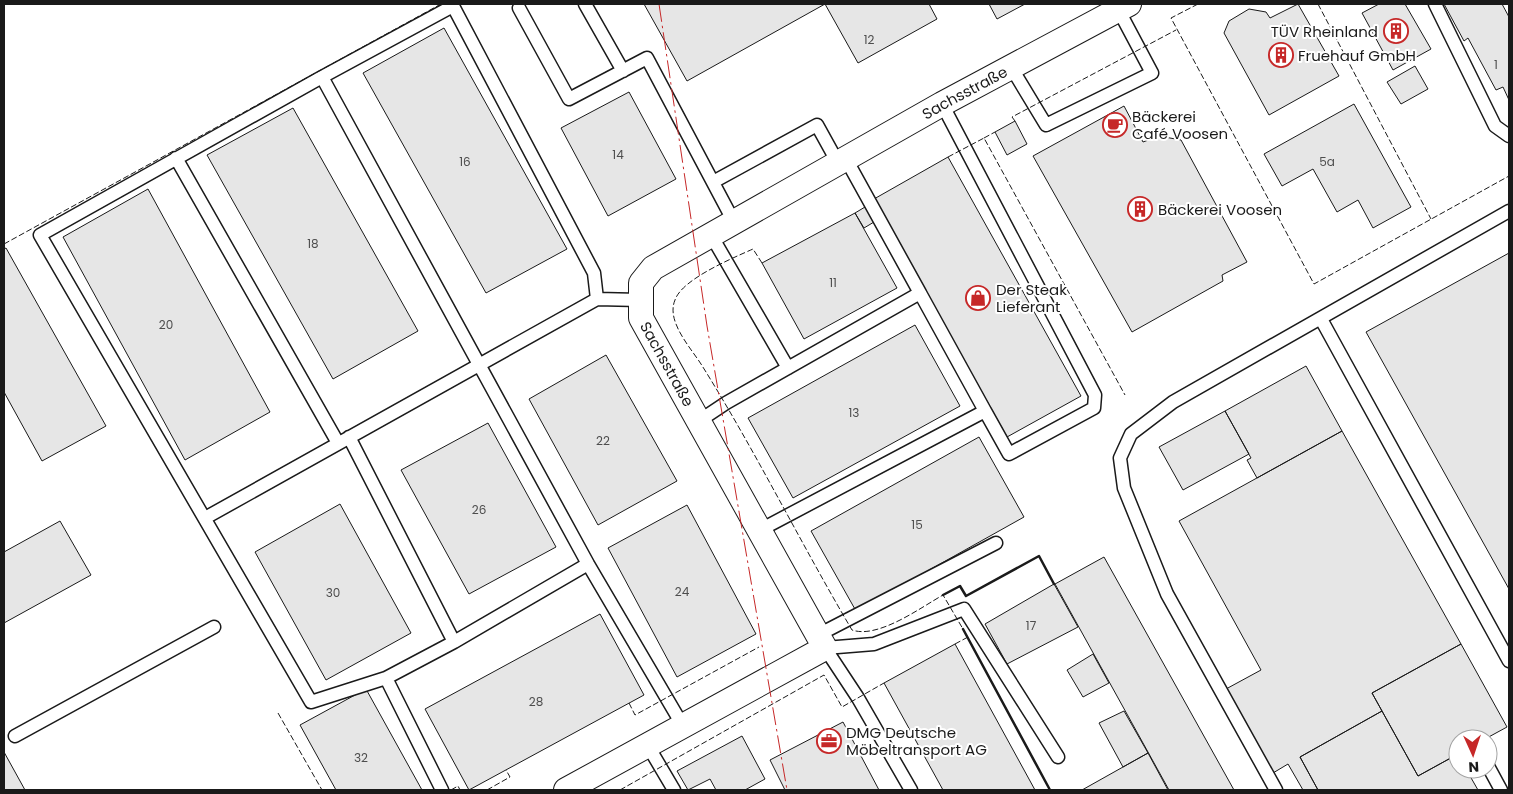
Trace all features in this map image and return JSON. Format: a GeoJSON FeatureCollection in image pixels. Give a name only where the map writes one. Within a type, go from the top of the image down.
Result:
{"type":"FeatureCollection","features":[{"type":"Feature","properties":{"kind":"street","name":"Sachsstraße"},"geometry":{"type":"LineString","coordinates":[[822,642],[641,318],[641,283],[654,268],[711,235],[942,104],[1123,6]]}},
{"type":"Feature","properties":{"kind":"street"},"geometry":{"type":"LineString","coordinates":[[566,790],[684,726],[822,642]]}},
{"type":"Feature","properties":{"kind":"lane"},"geometry":{"type":"LineString","coordinates":[[585,4],[623,71]]}},
{"type":"Feature","properties":{"kind":"lane"},"geometry":{"type":"LineString","coordinates":[[1435,4],[1495,126],[1509,136]]}},
{"type":"Feature","properties":{"kind":"lane"},"geometry":{"type":"LineString","coordinates":[[588,564],[454,642],[386,678],[311,702],[40,235],[453,6],[594,273],[597,299]]}},
{"type":"Feature","properties":{"kind":"lane"},"geometry":{"type":"LineString","coordinates":[[1012,67],[1046,125],[1152,73],[1123,6]]}},
{"type":"Feature","properties":{"kind":"lane"},"geometry":{"type":"LineString","coordinates":[[519,8],[569,99],[647,58],[734,222]]}},
{"type":"Feature","properties":{"kind":"lane"},"geometry":{"type":"LineString","coordinates":[[322,77],[478,366],[588,564],[684,726]]}},
{"type":"Feature","properties":{"kind":"lane"},"geometry":{"type":"LineString","coordinates":[[713,182],[818,125],[842,161],[920,293],[1010,454],[1094,408],[1095,395],[942,104]]}},
{"type":"Feature","properties":{"kind":"lane"},"geometry":{"type":"LineString","coordinates":[[176,158],[338,443]]}},
{"type":"Feature","properties":{"kind":"lane"},"geometry":{"type":"LineString","coordinates":[[1276,790],[1167,594],[1124,488],[1120,458],[1131,434],[1173,402],[1509,212]]}},
{"type":"Feature","properties":{"kind":"lane"},"geometry":{"type":"LineString","coordinates":[[711,235],[788,368]]}},
{"type":"Feature","properties":{"kind":"lane"},"geometry":{"type":"LineString","coordinates":[[699,421],[920,293]]}},
{"type":"Feature","properties":{"kind":"lane"},"geometry":{"type":"LineString","coordinates":[[205,518],[597,299],[640,300]]}},
{"type":"Feature","properties":{"kind":"lane"},"geometry":{"type":"LineString","coordinates":[[1321,319],[1509,661]]}},
{"type":"Feature","properties":{"kind":"lane"},"geometry":{"type":"LineString","coordinates":[[760,530],[985,411]]}},
{"type":"Feature","properties":{"kind":"lane"},"geometry":{"type":"LineString","coordinates":[[349,437],[454,642]]}},
{"type":"Feature","properties":{"kind":"lane"},"geometry":{"type":"LineString","coordinates":[[822,642],[996,543]]}},
{"type":"Feature","properties":{"kind":"lane"},"geometry":{"type":"LineString","coordinates":[[822,642],[874,644],[964,609],[1058,757]]}},
{"type":"Feature","properties":{"kind":"lane"},"geometry":{"type":"LineString","coordinates":[[15,736],[214,627]]}},
{"type":"Feature","properties":{"kind":"lane"},"geometry":{"type":"LineString","coordinates":[[822,642],[858,698],[911,790]]}},
{"type":"Feature","properties":{"kind":"lane"},"geometry":{"type":"LineString","coordinates":[[386,678],[442,790]]}},
{"type":"Feature","properties":{"kind":"lane"},"geometry":{"type":"LineString","coordinates":[[648,746],[674,790]]}},
{"type":"Feature","properties":{"kind":"lane"},"geometry":{"type":"LineString","coordinates":[[1495,779],[1501,790]]}},
{"type":"Feature","properties":{"kind":"building"},"geometry":{"type":"Polygon","coordinates":[[[644,4],[825,4],[687,81],[644,4]]]}},
{"type":"Feature","properties":{"kind":"building"},"geometry":{"type":"Polygon","coordinates":[[[825,4],[929,4],[937,19],[858,63],[825,4]]]}},
{"type":"Feature","properties":{"kind":"building"},"geometry":{"type":"Polygon","coordinates":[[[989,4],[1025,4],[997,19],[989,4]]]}},
{"type":"Feature","properties":{"kind":"building","name":"Fruehauf GmbH"},"geometry":{"type":"Polygon","coordinates":[[[1298,4],[1339,76],[1269,115],[1224,33],[1229,21],[1249,9],[1266,12],[1270,18],[1298,4]]]}},
{"type":"Feature","properties":{"kind":"building","name":"TÜV Rheinland"},"geometry":{"type":"Polygon","coordinates":[[[1379,4],[1405,4],[1431,49],[1393,70],[1362,13],[1379,4]]]}},
{"type":"Feature","properties":{"kind":"building"},"geometry":{"type":"Polygon","coordinates":[[[1444,4],[1502,4],[1509,17],[1509,100],[1503,87],[1496,90],[1468,38],[1464,41],[1444,4]]]}},
{"type":"Feature","properties":{"kind":"building"},"geometry":{"type":"Polygon","coordinates":[[[444,28],[567,249],[486,293],[363,73],[444,28]]]}},
{"type":"Feature","properties":{"kind":"building"},"geometry":{"type":"Polygon","coordinates":[[[1415,66],[1428,89],[1401,104],[1387,82],[1415,66]]]}},
{"type":"Feature","properties":{"kind":"building"},"geometry":{"type":"Polygon","coordinates":[[[629,92],[676,179],[608,216],[561,128],[629,92]]]}},
{"type":"Feature","properties":{"kind":"building"},"geometry":{"type":"Polygon","coordinates":[[[1354,104],[1411,207],[1373,228],[1358,200],[1337,212],[1313,169],[1282,186],[1264,154],[1354,104]]]}},
{"type":"Feature","properties":{"kind":"building","name":"Bäckerei Voosen"},"geometry":{"type":"Polygon","coordinates":[[[1124,106],[1143,142],[1159,136],[1181,140],[1247,262],[1222,275],[1223,281],[1132,332],[1033,156],[1124,106]]]}},
{"type":"Feature","properties":{"kind":"building"},"geometry":{"type":"Polygon","coordinates":[[[293,108],[418,331],[333,379],[207,155],[293,108]]]}},
{"type":"Feature","properties":{"kind":"building"},"geometry":{"type":"Polygon","coordinates":[[[1015,121],[1027,144],[1007,155],[995,132],[1015,121]]]}},
{"type":"Feature","properties":{"kind":"building","name":"Der Steak Lieferant"},"geometry":{"type":"Polygon","coordinates":[[[948,157],[1081,396],[1007,437],[874,199],[948,157]]]}},
{"type":"Feature","properties":{"kind":"building"},"geometry":{"type":"Polygon","coordinates":[[[148,189],[270,412],[185,460],[63,237],[148,189]]]}},
{"type":"Feature","properties":{"kind":"building"},"geometry":{"type":"Polygon","coordinates":[[[865,207],[874,222],[864,228],[855,213],[865,207]]]}},
{"type":"Feature","properties":{"kind":"building"},"geometry":{"type":"Polygon","coordinates":[[[855,213],[897,288],[804,339],[762,263],[855,213]]]}},
{"type":"Feature","properties":{"kind":"building"},"geometry":{"type":"Polygon","coordinates":[[[6,248],[106,426],[42,461],[4,392],[4,249],[6,248]]]}},
{"type":"Feature","properties":{"kind":"building"},"geometry":{"type":"Polygon","coordinates":[[[1509,253],[1509,589],[1366,332],[1509,253]]]}},
{"type":"Feature","properties":{"kind":"building"},"geometry":{"type":"Polygon","coordinates":[[[915,325],[960,406],[793,498],[748,418],[915,325]]]}},
{"type":"Feature","properties":{"kind":"building"},"geometry":{"type":"Polygon","coordinates":[[[606,355],[677,481],[598,525],[529,399],[606,355]]]}},
{"type":"Feature","properties":{"kind":"building"},"geometry":{"type":"Polygon","coordinates":[[[1306,366],[1342,431],[1257,478],[1247,460],[1251,458],[1225,411],[1306,366]]]}},
{"type":"Feature","properties":{"kind":"building"},"geometry":{"type":"Polygon","coordinates":[[[1225,411],[1249,454],[1183,490],[1159,447],[1225,411]]]}},
{"type":"Feature","properties":{"kind":"building"},"geometry":{"type":"Polygon","coordinates":[[[488,423],[556,547],[469,594],[401,470],[488,423]]]}},
{"type":"Feature","properties":{"kind":"building"},"geometry":{"type":"Polygon","coordinates":[[[1342,431],[1461,644],[1372,693],[1382,711],[1300,757],[1318,790],[1303,790],[1288,764],[1273,773],[1226,689],[1261,670],[1179,521],[1342,431]]]}},
{"type":"Feature","properties":{"kind":"building"},"geometry":{"type":"Polygon","coordinates":[[[979,437],[1024,517],[856,611],[811,531],[979,437]]]}},
{"type":"Feature","properties":{"kind":"building"},"geometry":{"type":"Polygon","coordinates":[[[340,504],[411,633],[326,680],[255,552],[340,504]]]}},
{"type":"Feature","properties":{"kind":"building"},"geometry":{"type":"Polygon","coordinates":[[[687,505],[756,634],[677,677],[608,548],[687,505]]]}},
{"type":"Feature","properties":{"kind":"building"},"geometry":{"type":"Polygon","coordinates":[[[60,521],[91,575],[4,623],[4,552],[60,521]]]}},
{"type":"Feature","properties":{"kind":"building"},"geometry":{"type":"Polygon","coordinates":[[[1104,557],[1234,790],[1169,790],[1055,584],[1104,557]]]}},
{"type":"Feature","properties":{"kind":"building"},"geometry":{"type":"Polygon","coordinates":[[[1054,584],[1078,627],[1007,664],[985,624],[1054,584]]]}},
{"type":"Feature","properties":{"kind":"building"},"geometry":{"type":"Polygon","coordinates":[[[600,614],[644,695],[469,790],[425,709],[600,614]]]}},
{"type":"Feature","properties":{"kind":"building"},"geometry":{"type":"Polygon","coordinates":[[[955,644],[1035,790],[943,790],[884,683],[955,644]]]}},
{"type":"Feature","properties":{"kind":"building"},"geometry":{"type":"Polygon","coordinates":[[[1461,644],[1507,727],[1498,732],[1498,729],[1448,729],[1448,760],[1418,776],[1372,693],[1461,644]]]}},
{"type":"Feature","properties":{"kind":"building"},"geometry":{"type":"Polygon","coordinates":[[[1093,654],[1109,683],[1083,697],[1067,670],[1093,654]]]}},
{"type":"Feature","properties":{"kind":"building"},"geometry":{"type":"Polygon","coordinates":[[[366,689],[422,790],[336,790],[300,725],[366,689]]]}},
{"type":"Feature","properties":{"kind":"building"},"geometry":{"type":"Polygon","coordinates":[[[1124,711],[1148,753],[1123,767],[1099,723],[1124,711]]]}},
{"type":"Feature","properties":{"kind":"building"},"geometry":{"type":"Polygon","coordinates":[[[1382,711],[1418,776],[1448,760],[1448,779],[1472,779],[1478,790],[1318,790],[1300,757],[1382,711]]]}},
{"type":"Feature","properties":{"kind":"building","name":"DMG Deutsche Möbeltransport AG"},"geometry":{"type":"Polygon","coordinates":[[[843,722],[879,790],[785,790],[770,760],[843,722]]]}},
{"type":"Feature","properties":{"kind":"building"},"geometry":{"type":"Polygon","coordinates":[[[742,736],[765,779],[745,790],[716,790],[710,779],[688,790],[677,771],[742,736]]]}},
{"type":"Feature","properties":{"kind":"building"},"geometry":{"type":"Polygon","coordinates":[[[4,752],[25,790],[4,790],[4,752]]]}},
{"type":"Feature","properties":{"kind":"building"},"geometry":{"type":"Polygon","coordinates":[[[1148,753],[1168,790],[1082,790],[1123,767],[1148,753]]]}},
{"type":"Feature","properties":{"kind":"fence"},"geometry":{"type":"LineString","coordinates":[[4,244],[441,4]]}},
{"type":"Feature","properties":{"kind":"fence"},"geometry":{"type":"LineString","coordinates":[[1198,4],[1171,18],[1314,284],[1509,176]]}},
{"type":"Feature","properties":{"kind":"fence"},"geometry":{"type":"LineString","coordinates":[[1318,4],[1431,219]]}},
{"type":"Feature","properties":{"kind":"fence"},"geometry":{"type":"LineString","coordinates":[[1015,121],[1012,117],[1176,30]]}},
{"type":"Feature","properties":{"kind":"fence"},"geometry":{"type":"LineString","coordinates":[[984,138],[995,132]]}},
{"type":"Feature","properties":{"kind":"fence"},"geometry":{"type":"LineString","coordinates":[[948,157],[984,138],[1125,395]]}},
{"type":"Feature","properties":{"kind":"fence"},"geometry":{"type":"LineString","coordinates":[[762,263],[753,249],[709,270],[687,284],[675,300],[673,308],[676,325],[680,334],[701,364],[740,429],[852,630],[862,632],[886,626],[899,621],[943,595],[963,629]]}},
{"type":"Feature","properties":{"kind":"fence"},"geometry":{"type":"LineString","coordinates":[[955,644],[968,637]]}},
{"type":"Feature","properties":{"kind":"fence"},"geometry":{"type":"LineString","coordinates":[[629,703],[635,715],[759,647]]}},
{"type":"Feature","properties":{"kind":"fence"},"geometry":{"type":"LineString","coordinates":[[620,790],[824,675],[842,707],[884,683]]}},
{"type":"Feature","properties":{"kind":"fence"},"geometry":{"type":"LineString","coordinates":[[278,713],[322,790]]}},
{"type":"Feature","properties":{"kind":"fence"},"geometry":{"type":"LineString","coordinates":[[487,790],[510,777],[506,770]]}},
{"type":"Feature","properties":{"kind":"fence"},"geometry":{"type":"LineString","coordinates":[[451,790],[458,786],[460,790]]}},
{"type":"Feature","properties":{"kind":"wall"},"geometry":{"type":"LineString","coordinates":[[943,595],[960,586],[966,596],[1039,556],[1054,584]]}},
{"type":"Feature","properties":{"kind":"wall"},"geometry":{"type":"LineString","coordinates":[[963,629],[1050,790]]}},
{"type":"Feature","properties":{"kind":"power"},"geometry":{"type":"LineString","coordinates":[[659,4],[707,326],[787,790]]}},
{"type":"Feature","properties":{"kind":"place","name":"TÜV Rheinland"},"geometry":{"type":"Point","coordinates":[1396,31]}},
{"type":"Feature","properties":{"kind":"place","name":"Fruehauf GmbH"},"geometry":{"type":"Point","coordinates":[1281,55]}},
{"type":"Feature","properties":{"kind":"place","name":"Bäckerei Café Voosen"},"geometry":{"type":"Point","coordinates":[1115,125]}},
{"type":"Feature","properties":{"kind":"place","name":"Bäckerei Voosen"},"geometry":{"type":"Point","coordinates":[1140,209]}},
{"type":"Feature","properties":{"kind":"place","name":"Der Steak Lieferant"},"geometry":{"type":"Point","coordinates":[978,298]}},
{"type":"Feature","properties":{"kind":"place","name":"DMG Deutsche Möbeltransport AG"},"geometry":{"type":"Point","coordinates":[829,741]}}]}
